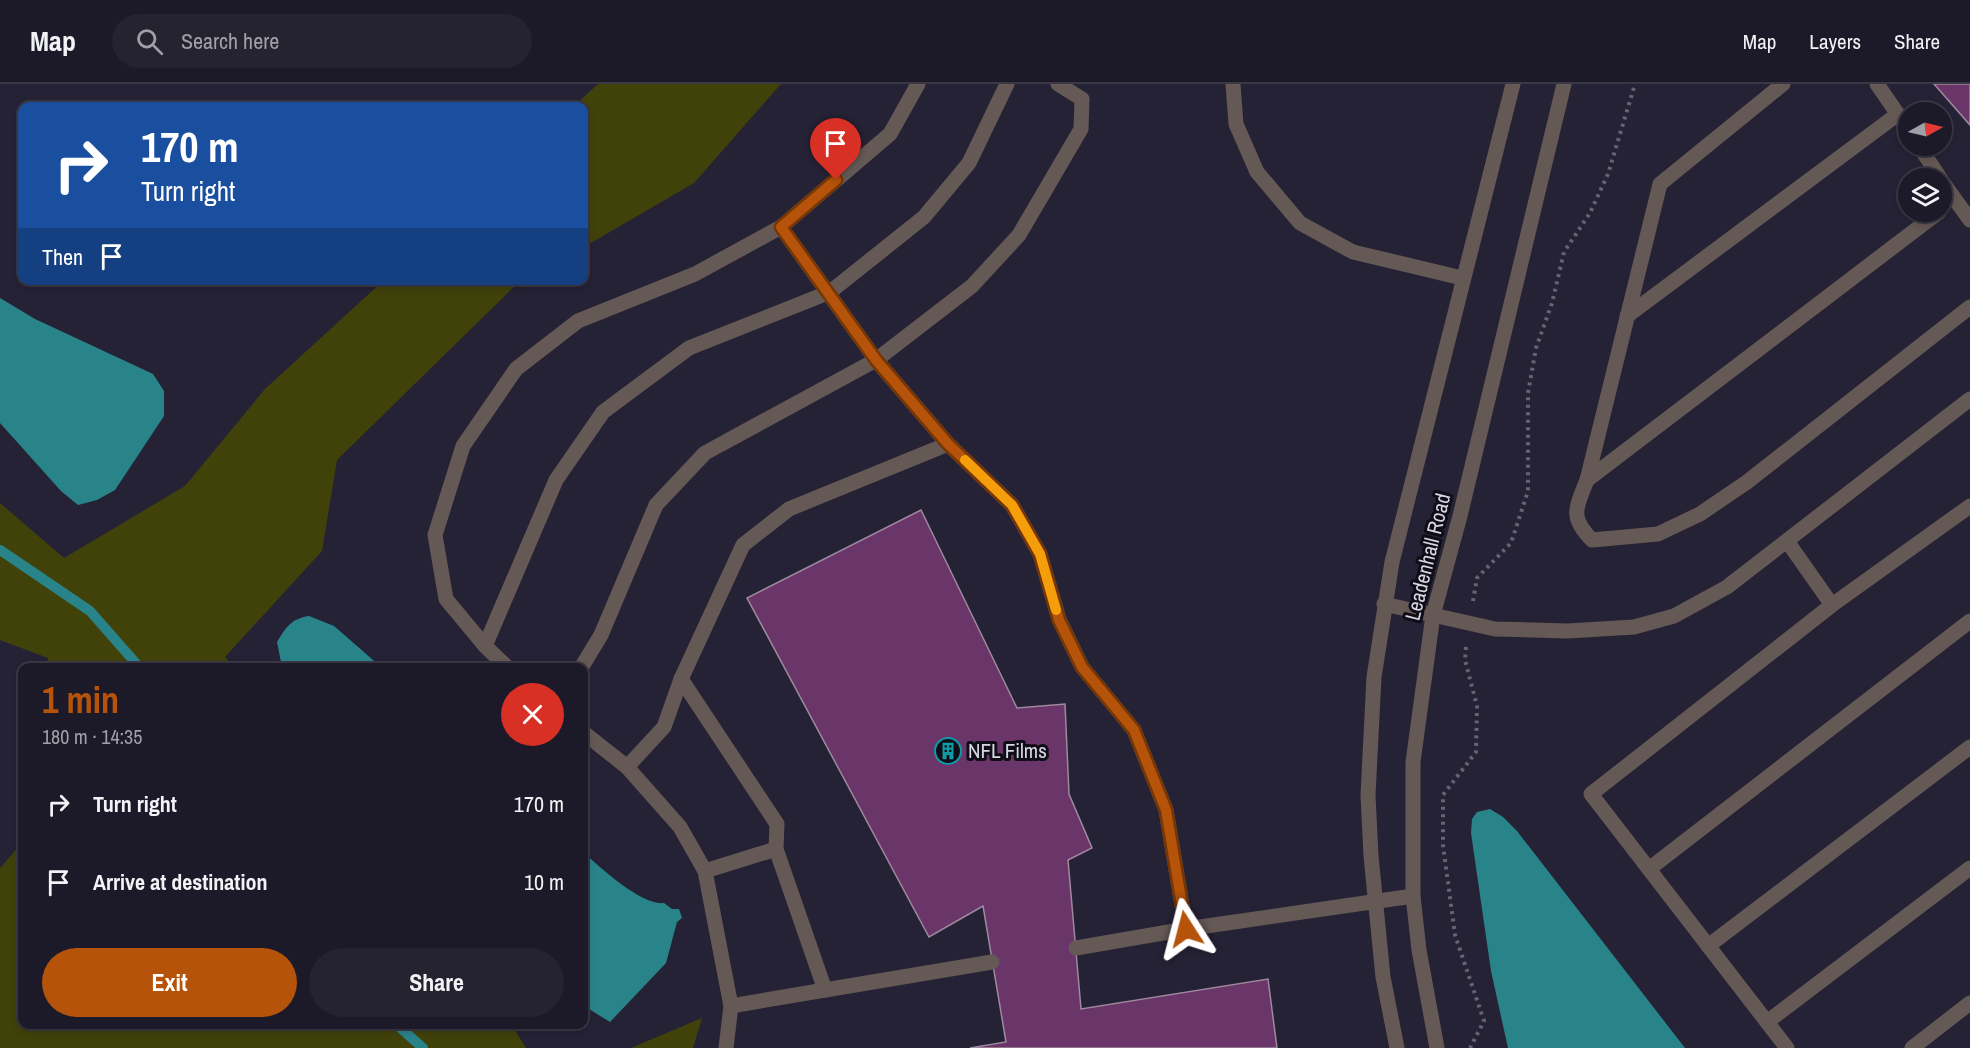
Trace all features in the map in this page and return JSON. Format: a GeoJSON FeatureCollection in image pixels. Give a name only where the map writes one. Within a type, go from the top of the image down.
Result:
{"type":"FeatureCollection","features":[{"type":"Feature","properties":{"kind":"street"},"geometry":{"type":"LineString","coordinates":[[503,663],[485,646],[446,599],[435,535],[463,446],[516,369],[578,321],[695,274],[781,227],[890,134],[918,84]]}},
{"type":"Feature","properties":{"kind":"street"},"geometry":{"type":"LineString","coordinates":[[485,646],[556,480],[603,412],[689,348],[830,292],[924,217],[969,164],[1007,84]]}},
{"type":"Feature","properties":{"kind":"street"},"geometry":{"type":"LineString","coordinates":[[584,663],[601,635],[656,505],[705,453],[876,360],[972,286],[1019,235],[1081,129],[1082,99],[1058,84]]}},
{"type":"Feature","properties":{"kind":"street"},"geometry":{"type":"LineString","coordinates":[[1233,84],[1236,124],[1257,172],[1299,223],[1353,252],[1462,278]]}},
{"type":"Feature","properties":{"kind":"street","name":"Leadenhall Road"},"geometry":{"type":"LineString","coordinates":[[1397,1048],[1383,977],[1368,795],[1374,677],[1384,604],[1462,278],[1513,84]]}},
{"type":"Feature","properties":{"kind":"street","name":"Leadenhall Road"},"geometry":{"type":"LineString","coordinates":[[1437,1048],[1419,950],[1413,896],[1413,762],[1433,615],[1460,516],[1564,84]]}},
{"type":"Feature","properties":{"kind":"street"},"geometry":{"type":"LineString","coordinates":[[1783,84],[1660,184],[1587,480],[1575,510],[1579,527],[1592,540],[1658,534],[1700,514],[1747,482],[1970,307]]}},
{"type":"Feature","properties":{"kind":"street"},"geometry":{"type":"LineString","coordinates":[[1627,316],[1898,114],[1877,84]]}},
{"type":"Feature","properties":{"kind":"street"},"geometry":{"type":"LineString","coordinates":[[1952,197],[1970,220]]}},
{"type":"Feature","properties":{"kind":"street"},"geometry":{"type":"LineString","coordinates":[[1587,480],[1926,222]]}},
{"type":"Feature","properties":{"kind":"street"},"geometry":{"type":"LineString","coordinates":[[781,227],[830,292],[876,360],[948,444],[1012,505],[1040,554],[1059,620],[1082,667],[1134,730],[1166,810],[1186,929]]}},
{"type":"Feature","properties":{"kind":"street"},"geometry":{"type":"LineString","coordinates":[[1384,604],[1495,629],[1568,631],[1634,627],[1674,616],[1727,587],[1970,399]]}},
{"type":"Feature","properties":{"kind":"street"},"geometry":{"type":"LineString","coordinates":[[627,767],[664,727],[681,679],[743,545],[789,510],[948,444]]}},
{"type":"Feature","properties":{"kind":"street"},"geometry":{"type":"LineString","coordinates":[[1787,1048],[1591,794],[1832,605],[1970,506]]}},
{"type":"Feature","properties":{"kind":"street"},"geometry":{"type":"LineString","coordinates":[[1787,541],[1832,605]]}},
{"type":"Feature","properties":{"kind":"street"},"geometry":{"type":"LineString","coordinates":[[1649,869],[1970,621]]}},
{"type":"Feature","properties":{"kind":"street"},"geometry":{"type":"LineString","coordinates":[[681,679],[777,824],[776,849],[825,990]]}},
{"type":"Feature","properties":{"kind":"street"},"geometry":{"type":"LineString","coordinates":[[588,736],[627,767],[680,827],[705,871],[731,1006],[726,1048]]}},
{"type":"Feature","properties":{"kind":"street"},"geometry":{"type":"LineString","coordinates":[[1708,946],[1970,747]]}},
{"type":"Feature","properties":{"kind":"street"},"geometry":{"type":"LineString","coordinates":[[705,871],[776,849]]}},
{"type":"Feature","properties":{"kind":"street"},"geometry":{"type":"LineString","coordinates":[[1767,1022],[1970,868]]}},
{"type":"Feature","properties":{"kind":"street"},"geometry":{"type":"LineString","coordinates":[[1076,948],[1186,929],[1413,896]]}},
{"type":"Feature","properties":{"kind":"street"},"geometry":{"type":"LineString","coordinates":[[731,1006],[992,962]]}},
{"type":"Feature","properties":{"kind":"street"},"geometry":{"type":"LineString","coordinates":[[1912,1048],[1970,1003]]}},
{"type":"Feature","properties":{"kind":"path"},"geometry":{"type":"LineString","coordinates":[[1470,1048],[1484,1021],[1455,935],[1443,845],[1443,795],[1476,752],[1477,706],[1465,660],[1469,623],[1477,578],[1511,543],[1528,491],[1528,393],[1536,348],[1552,303],[1564,252],[1590,213],[1608,174],[1635,84]]}},
{"type":"Feature","properties":{"kind":"shaded area"},"geometry":{"type":"Polygon","coordinates":[[[598,84],[781,84],[694,183],[588,245],[588,102],[578,102],[598,84]]]}},
{"type":"Feature","properties":{"kind":"shaded area"},"geometry":{"type":"Polygon","coordinates":[[[379,285],[516,285],[337,460],[322,551],[225,657],[231,663],[47,663],[48,658],[0,640],[0,503],[64,558],[185,486],[265,389],[379,285]]]}},
{"type":"Feature","properties":{"kind":"shaded area"},"geometry":{"type":"Polygon","coordinates":[[[0,298],[35,319],[153,374],[164,391],[164,416],[115,490],[97,500],[78,505],[61,491],[0,423],[0,298]]]}},
{"type":"Feature","properties":{"kind":"shaded area"},"geometry":{"type":"Polygon","coordinates":[[[309,616],[334,626],[376,663],[281,663],[277,642],[290,624],[309,616]]]}},
{"type":"Feature","properties":{"kind":"shaded area"},"geometry":{"type":"Polygon","coordinates":[[[1490,809],[1503,817],[1517,831],[1685,1048],[1508,1048],[1491,971],[1471,833],[1472,819],[1477,812],[1490,809]]]}},
{"type":"Feature","properties":{"kind":"shaded area"},"geometry":{"type":"Polygon","coordinates":[[[18,848],[18,1029],[514,1029],[526,1048],[0,1048],[0,868],[18,848]]]}},
{"type":"Feature","properties":{"kind":"shaded area"},"geometry":{"type":"Polygon","coordinates":[[[588,856],[611,876],[645,899],[664,903],[672,909],[679,909],[682,918],[677,922],[666,963],[610,1022],[588,1008],[588,856]]]}},
{"type":"Feature","properties":{"kind":"shaded area"},"geometry":{"type":"Polygon","coordinates":[[[702,1018],[693,1048],[631,1048],[702,1018]]]}},
{"type":"Feature","properties":{"kind":"building"},"geometry":{"type":"Polygon","coordinates":[[[1934,84],[1970,84],[1970,125],[1952,102],[1934,84]]]}},
{"type":"Feature","properties":{"kind":"building","name":"NFL Films"},"geometry":{"type":"Polygon","coordinates":[[[921,510],[1017,708],[1065,704],[1069,794],[1092,848],[1068,860],[1081,1009],[1268,979],[1277,1048],[970,1048],[1006,1042],[983,906],[929,937],[747,598],[921,510]]]}},
{"type":"Feature","properties":{"kind":"waterway"},"geometry":{"type":"LineString","coordinates":[[0,550],[90,611],[136,663]]}},
{"type":"Feature","properties":{"kind":"waterway"},"geometry":{"type":"LineString","coordinates":[[402,1029],[423,1048]]}},
{"type":"Feature","properties":{"kind":"slow traffic"},"geometry":{"type":"LineString","coordinates":[[965,460],[1012,505],[1040,554],[1056,610]]}},
{"type":"Feature","properties":{"kind":"place","name":"NFL Films"},"geometry":{"type":"Point","coordinates":[948,751]}},
{"type":"Feature","properties":{"kind":"route"},"geometry":{"type":"LineString","coordinates":[[836,180],[781,227],[830,292],[876,360],[948,444],[1012,505],[1040,554],[1059,620],[1082,667],[1134,730],[1166,810],[1186,929]]}}]}
